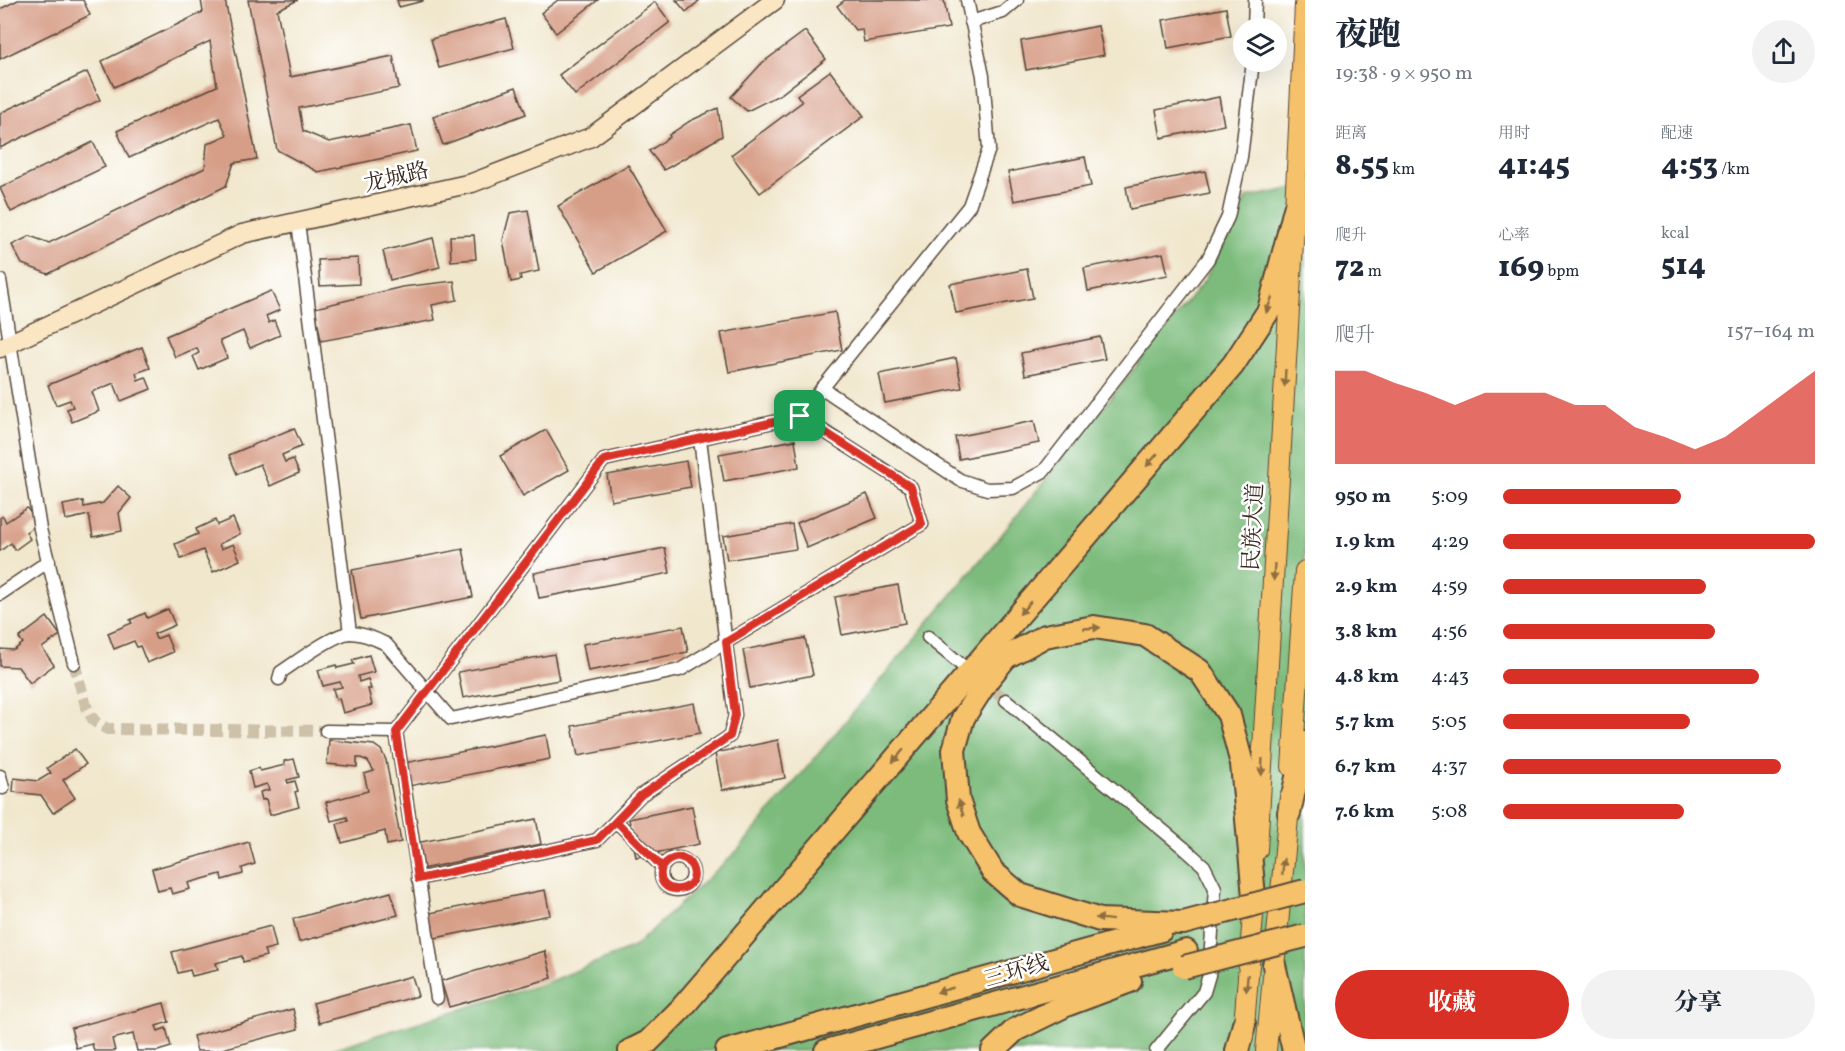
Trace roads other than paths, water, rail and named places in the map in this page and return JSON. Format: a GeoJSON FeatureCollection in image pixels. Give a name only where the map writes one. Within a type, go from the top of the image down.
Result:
{"type":"FeatureCollection","features":[{"type":"Feature","properties":{"kind":"highway"},"geometry":{"type":"LineString","coordinates":[[630,1051],[648,1042],[680,1010],[1233,365],[1269,310],[1295,208]]}},
{"type":"Feature","properties":{"kind":"highway"},"geometry":{"type":"LineString","coordinates":[[1183,924],[1100,920],[1020,895],[993,872],[969,833],[958,800],[954,750],[963,718],[988,679],[1006,657],[1045,636],[1094,627],[1145,635],[1200,671],[1228,716],[1242,764],[1254,897]]}},
{"type":"Feature","properties":{"kind":"highway"},"geometry":{"type":"LineString","coordinates":[[1288,813],[1305,742]]}},
{"type":"Feature","properties":{"kind":"highway","name":"三环线"},"geometry":{"type":"LineString","coordinates":[[726,1051],[1305,891]]}},
{"type":"Feature","properties":{"kind":"highway","name":"三环线"},"geometry":{"type":"LineString","coordinates":[[826,1051],[1185,959],[1305,921]]}},
{"type":"Feature","properties":{"kind":"highway"},"geometry":{"type":"LineString","coordinates":[[993,1051],[1015,1030],[1066,1005],[1185,959],[1305,936]]}},
{"type":"Feature","properties":{"kind":"highway"},"geometry":{"type":"LineString","coordinates":[[1274,965],[1294,1051]]}},
{"type":"Feature","properties":{"kind":"highway"},"geometry":{"type":"LineString","coordinates":[[878,1051],[1130,981]]}},
{"type":"Feature","properties":{"kind":"highway"},"geometry":{"type":"LineString","coordinates":[[1239,1051],[1244,1024]]}},
{"type":"Feature","properties":{"kind":"main road","name":"民族大道"},"geometry":{"type":"LineString","coordinates":[[1244,1024],[1254,897],[1305,5]]}},
{"type":"Feature","properties":{"kind":"main road"},"geometry":{"type":"LineString","coordinates":[[1266,1051],[1288,813],[1305,571]]}},
{"type":"Feature","properties":{"kind":"street","name":"龙城路"},"geometry":{"type":"LineString","coordinates":[[5,338],[49,312],[238,223],[471,173],[589,125],[757,0]]}},
{"type":"Feature","properties":{"kind":"street","name":"龙城路"},"geometry":{"type":"LineString","coordinates":[[5,338],[242,234],[472,183],[591,137],[775,0]]}},
{"type":"Feature","properties":{"kind":"street"},"geometry":{"type":"LineString","coordinates":[[437,998],[396,732],[604,460],[800,416],[969,206],[989,149],[983,76],[967,0]]}},
{"type":"Feature","properties":{"kind":"street"},"geometry":{"type":"LineString","coordinates":[[971,22],[1003,12],[1017,0]]}},
{"type":"Feature","properties":{"kind":"street"},"geometry":{"type":"LineString","coordinates":[[1254,18],[1255,0]]}},
{"type":"Feature","properties":{"kind":"street"},"geometry":{"type":"LineString","coordinates":[[822,388],[960,480],[987,489],[1013,488],[1044,471],[1208,258],[1228,217],[1241,158],[1252,72]]}},
{"type":"Feature","properties":{"kind":"street"},"geometry":{"type":"LineString","coordinates":[[298,222],[350,633]]}},
{"type":"Feature","properties":{"kind":"street"},"geometry":{"type":"LineString","coordinates":[[0,280],[5,338],[40,529],[74,663]]}},
{"type":"Feature","properties":{"kind":"street"},"geometry":{"type":"LineString","coordinates":[[279,679],[281,672],[336,638],[350,633],[373,638],[386,644],[451,718],[680,670],[922,524],[911,487],[800,416]]}},
{"type":"Feature","properties":{"kind":"street"},"geometry":{"type":"LineString","coordinates":[[418,879],[597,840],[641,795],[730,736],[735,715],[700,439]]}},
{"type":"Feature","properties":{"kind":"street"},"geometry":{"type":"LineString","coordinates":[[0,594],[48,561]]}},
{"type":"Feature","properties":{"kind":"street"},"geometry":{"type":"LineString","coordinates":[[928,637],[964,667]]}},
{"type":"Feature","properties":{"kind":"street"},"geometry":{"type":"LineString","coordinates":[[1006,700],[1184,848],[1204,866],[1215,888],[1209,975],[1204,992],[1156,1051]]}},
{"type":"Feature","properties":{"kind":"street"},"geometry":{"type":"LineString","coordinates":[[326,731],[396,732]]}},
{"type":"Feature","properties":{"kind":"street"},"geometry":{"type":"LineString","coordinates":[[616,821],[662,867]]}},
{"type":"Feature","properties":{"kind":"tunnel"},"geometry":{"type":"LineString","coordinates":[[74,663],[86,706],[94,721],[107,729],[326,731]]}},
{"type":"Feature","properties":{"kind":"tunnel"},"geometry":{"type":"LineString","coordinates":[[981,680],[1006,700]]}}]}
